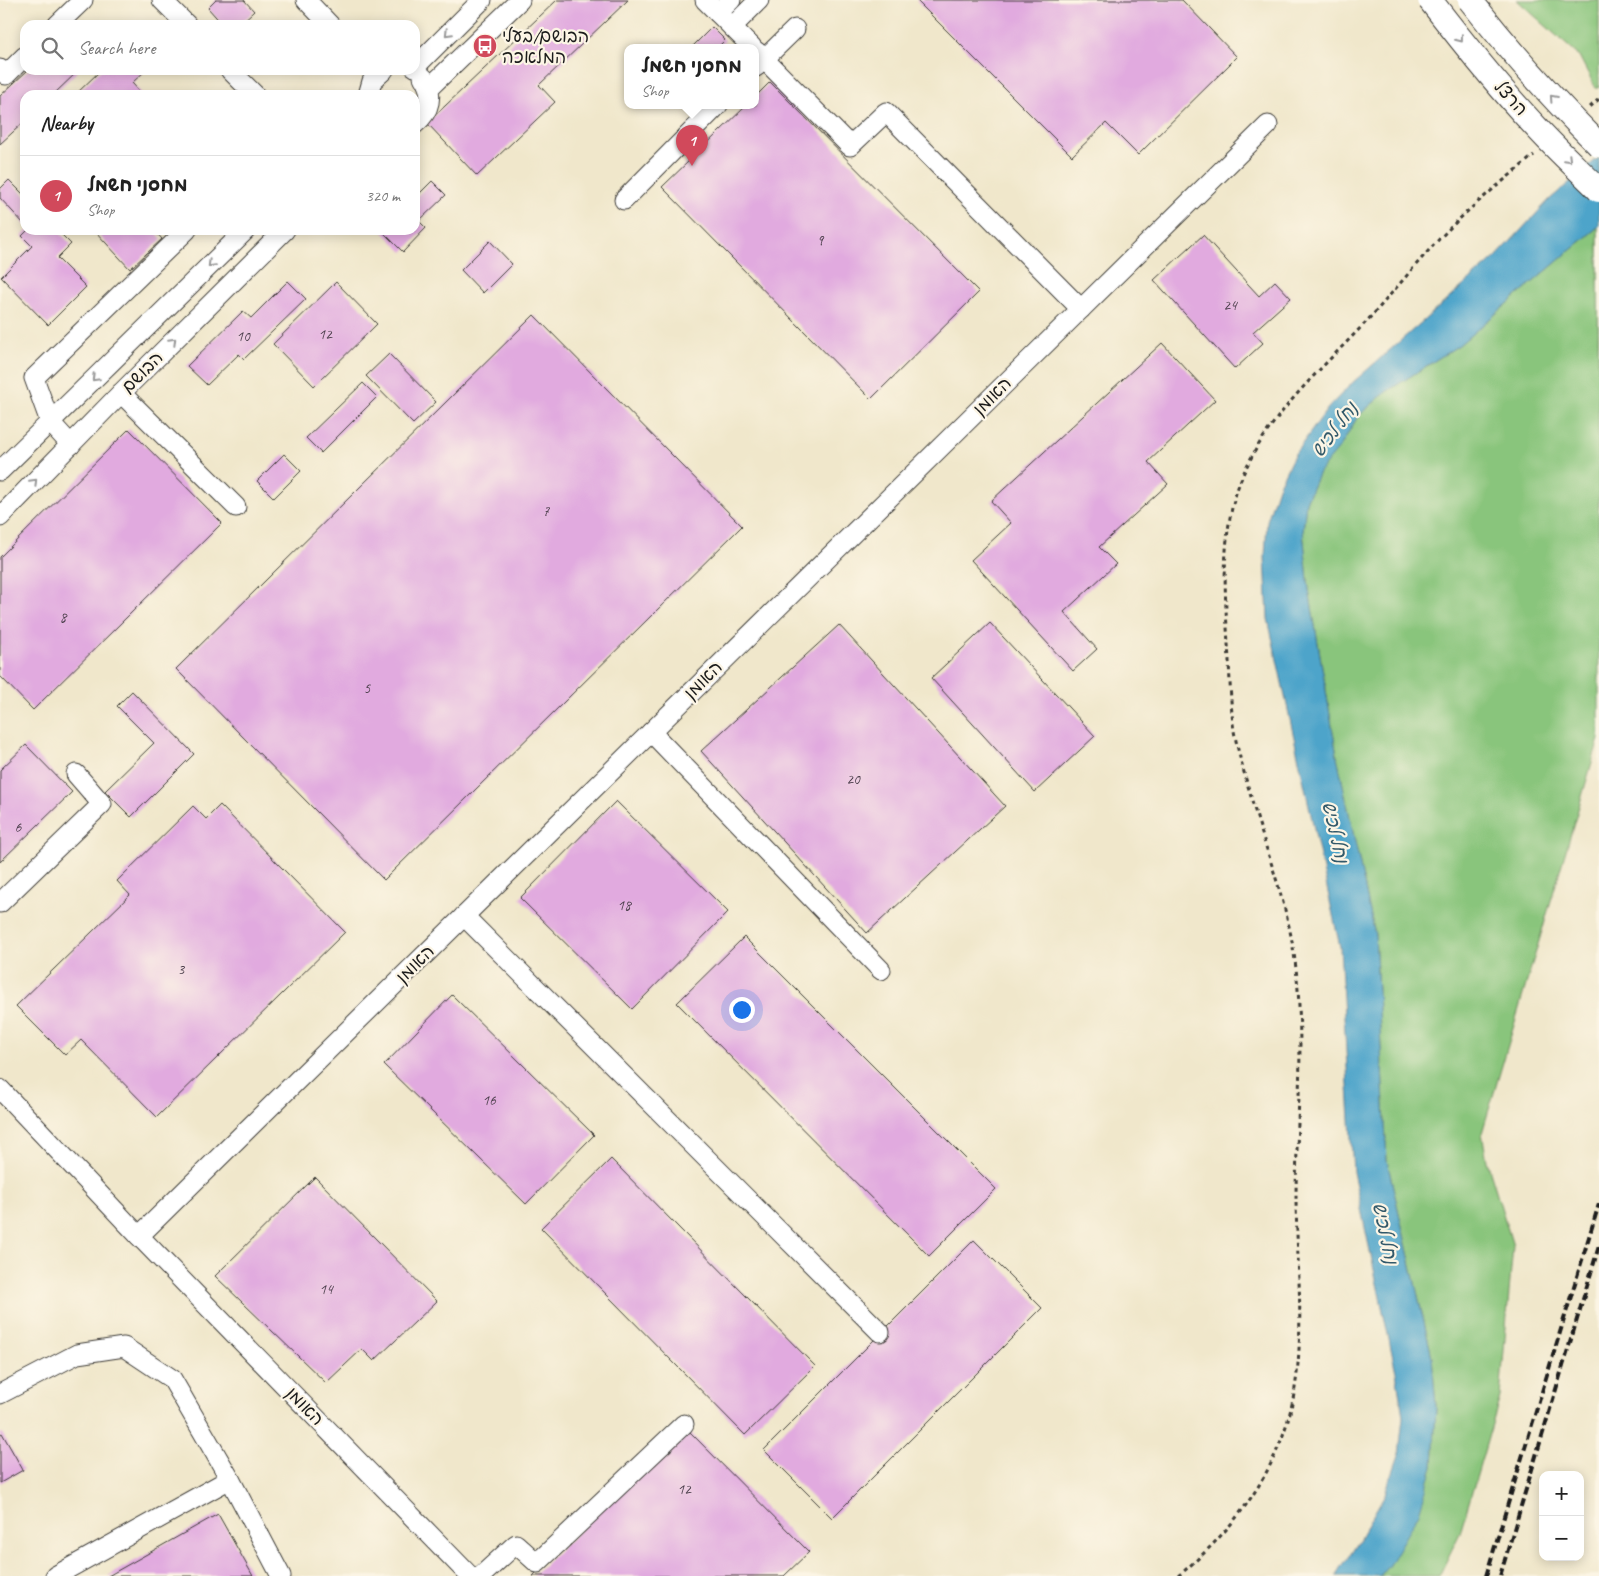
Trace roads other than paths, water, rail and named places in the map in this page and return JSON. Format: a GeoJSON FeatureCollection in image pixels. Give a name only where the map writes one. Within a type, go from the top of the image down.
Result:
{"type":"FeatureCollection","features":[{"type":"Feature","properties":{"kind":"main road","name":"הרצל"},"geometry":{"type":"LineString","coordinates":[[1430,0],[1501,89],[1536,128],[1599,190]]}},
{"type":"Feature","properties":{"kind":"main road","name":"הרצל"},"geometry":{"type":"LineString","coordinates":[[1470,0],[1525,68],[1599,145]]}},
{"type":"Feature","properties":{"kind":"street"},"geometry":{"type":"LineString","coordinates":[[63,20],[83,0]]}},
{"type":"Feature","properties":{"kind":"street"},"geometry":{"type":"LineString","coordinates":[[162,0],[182,20]]}},
{"type":"Feature","properties":{"kind":"street"},"geometry":{"type":"LineString","coordinates":[[306,0],[325,20]]}},
{"type":"Feature","properties":{"kind":"street"},"geometry":{"type":"LineString","coordinates":[[420,63],[482,0]]}},
{"type":"Feature","properties":{"kind":"street"},"geometry":{"type":"LineString","coordinates":[[429,88],[520,0]]}},
{"type":"Feature","properties":{"kind":"street"},"geometry":{"type":"LineString","coordinates":[[732,27],[759,0]]}},
{"type":"Feature","properties":{"kind":"street"},"geometry":{"type":"LineString","coordinates":[[718,4],[732,27],[747,44]]}},
{"type":"Feature","properties":{"kind":"street"},"geometry":{"type":"LineString","coordinates":[[759,55],[795,29]]}},
{"type":"Feature","properties":{"kind":"street"},"geometry":{"type":"LineString","coordinates":[[759,58],[850,146],[886,112],[1081,309]]}},
{"type":"Feature","properties":{"kind":"street"},"geometry":{"type":"LineString","coordinates":[[0,69],[6,75],[20,61]]}},
{"type":"Feature","properties":{"kind":"street"},"geometry":{"type":"LineString","coordinates":[[420,74],[429,88],[430,99],[428,109],[420,120]]}},
{"type":"Feature","properties":{"kind":"street"},"geometry":{"type":"LineString","coordinates":[[235,75],[249,90]]}},
{"type":"Feature","properties":{"kind":"street"},"geometry":{"type":"LineString","coordinates":[[369,90],[376,75]]}},
{"type":"Feature","properties":{"kind":"street"},"geometry":{"type":"LineString","coordinates":[[624,200],[714,109]]}},
{"type":"Feature","properties":{"kind":"street","name":"האומן"},"geometry":{"type":"LineString","coordinates":[[139,1236],[1268,125]]}},
{"type":"Feature","properties":{"kind":"street"},"geometry":{"type":"LineString","coordinates":[[70,445],[50,422],[34,378],[182,235]]}},
{"type":"Feature","properties":{"kind":"street","name":"הבושם"},"geometry":{"type":"LineString","coordinates":[[0,471],[241,235]]}},
{"type":"Feature","properties":{"kind":"street","name":"הבושם"},"geometry":{"type":"LineString","coordinates":[[0,517],[280,235]]}},
{"type":"Feature","properties":{"kind":"street"},"geometry":{"type":"LineString","coordinates":[[121,393],[236,507]]}},
{"type":"Feature","properties":{"kind":"street"},"geometry":{"type":"LineString","coordinates":[[651,732],[881,970]]}},
{"type":"Feature","properties":{"kind":"street"},"geometry":{"type":"LineString","coordinates":[[0,904],[102,804],[76,774]]}},
{"type":"Feature","properties":{"kind":"street"},"geometry":{"type":"LineString","coordinates":[[464,916],[880,1332]]}},
{"type":"Feature","properties":{"kind":"street","name":"האומן"},"geometry":{"type":"LineString","coordinates":[[0,1089],[139,1236],[470,1576]]}},
{"type":"Feature","properties":{"kind":"street"},"geometry":{"type":"LineString","coordinates":[[0,1394],[77,1354],[124,1347],[172,1379],[230,1479],[281,1576]]}},
{"type":"Feature","properties":{"kind":"street"},"geometry":{"type":"LineString","coordinates":[[481,1576],[516,1544],[537,1563],[684,1424]]}},
{"type":"Feature","properties":{"kind":"street"},"geometry":{"type":"LineString","coordinates":[[55,1576],[230,1479]]}},
{"type":"Feature","properties":{"kind":"water","name":"נחל לכיש"},"geometry":{"type":"Polygon","coordinates":[[[1599,157],[1599,226],[1459,345],[1386,392],[1358,416],[1340,447],[1319,472],[1306,502],[1303,531],[1309,590],[1338,762],[1375,935],[1387,1161],[1432,1357],[1436,1407],[1433,1467],[1419,1513],[1389,1565],[1380,1576],[1336,1576],[1385,1494],[1399,1455],[1403,1416],[1396,1372],[1353,1172],[1340,947],[1268,619],[1265,557],[1267,521],[1278,487],[1294,455],[1328,408],[1352,383],[1495,258],[1549,200],[1599,157]]]}},
{"type":"Feature","properties":{"kind":"railway"},"geometry":{"type":"LineString","coordinates":[[1486,1576],[1599,1204]]}},
{"type":"Feature","properties":{"kind":"railway"},"geometry":{"type":"LineString","coordinates":[[1500,1576],[1599,1246]]}},
{"type":"Feature","properties":{"kind":"place","name":"הבושם/בעלי המלאכה"},"geometry":{"type":"Point","coordinates":[485,46]}},
{"type":"Feature","properties":{"kind":"place","name":"מחסני חשמל"},"geometry":{"type":"Point","coordinates":[692,166]}}]}
